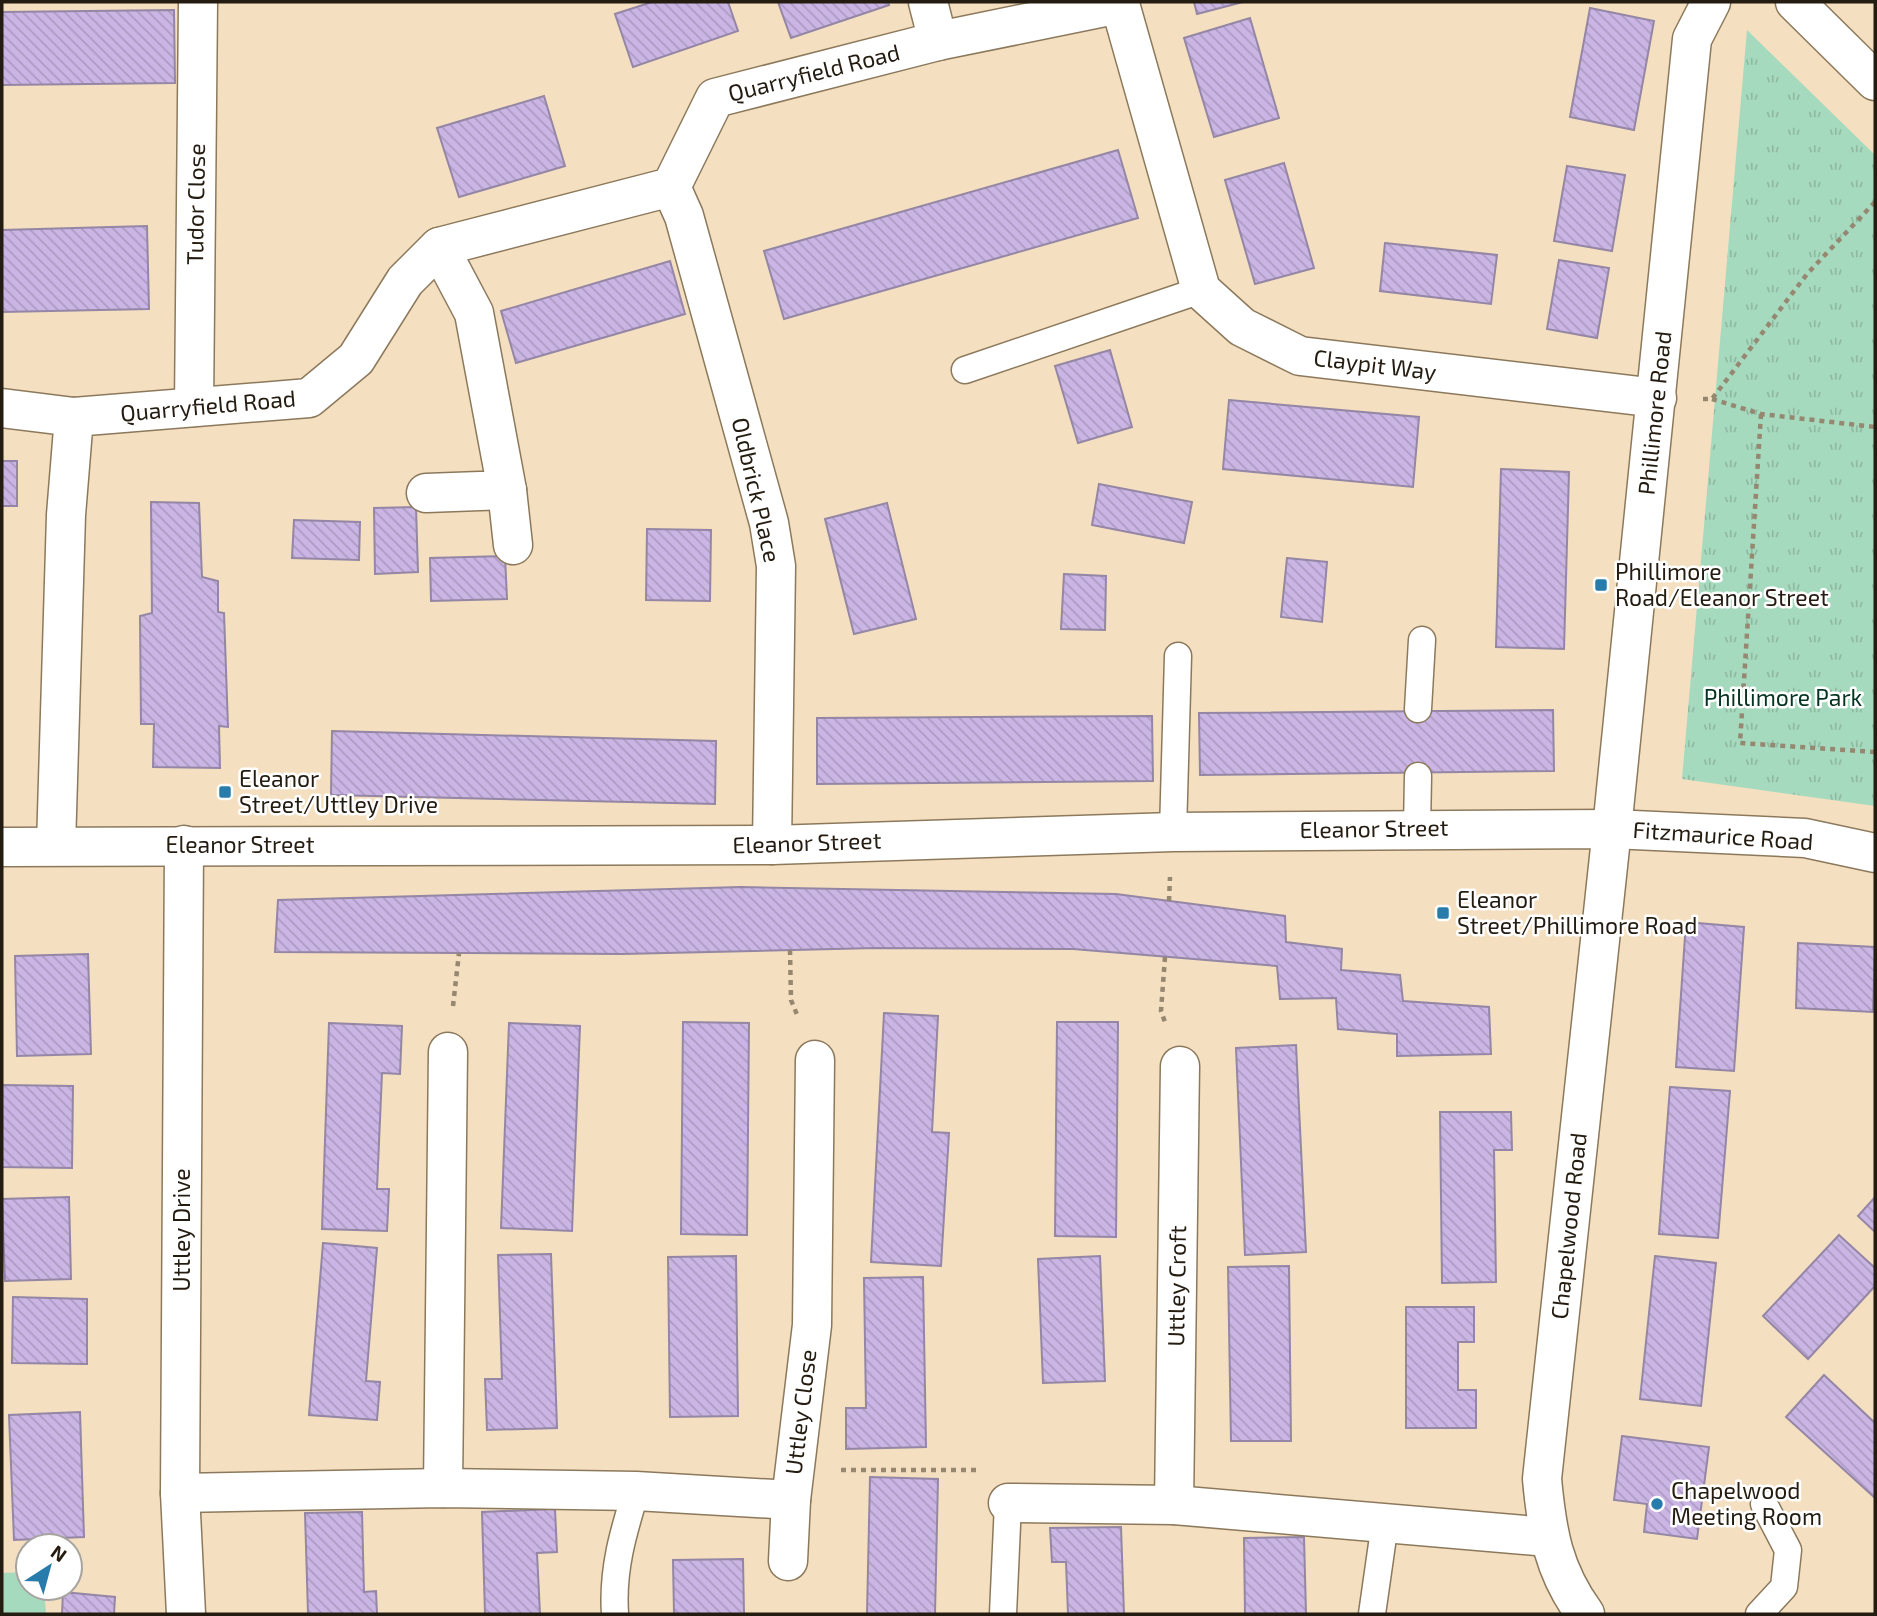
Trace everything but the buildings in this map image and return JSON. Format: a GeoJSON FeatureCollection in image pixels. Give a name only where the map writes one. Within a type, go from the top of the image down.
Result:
{"type":"FeatureCollection","features":[{"type":"Feature","properties":{"kind":"street","name":"Tudor Close"},"geometry":{"type":"LineString","coordinates":[[194,407],[198,2]]}},
{"type":"Feature","properties":{"kind":"street"},"geometry":{"type":"LineString","coordinates":[[928,2],[938,41]]}},
{"type":"Feature","properties":{"kind":"street"},"geometry":{"type":"LineString","coordinates":[[1795,2],[1875,81]]}},
{"type":"Feature","properties":{"kind":"street","name":"Quarryfield Road"},"geometry":{"type":"LineString","coordinates":[[671,187],[715,98],[938,41],[1121,3]]}},
{"type":"Feature","properties":{"kind":"street"},"geometry":{"type":"LineString","coordinates":[[1121,3],[1201,290]]}},
{"type":"Feature","properties":{"kind":"street","name":"Phillimore Road"},"geometry":{"type":"LineString","coordinates":[[1612,829],[1692,39],[1709,3]]}},
{"type":"Feature","properties":{"kind":"street"},"geometry":{"type":"LineString","coordinates":[[513,545],[507,490],[474,313],[439,247],[671,187]]}},
{"type":"Feature","properties":{"kind":"street","name":"Oldbrick Place"},"geometry":{"type":"LineString","coordinates":[[671,187],[688,230],[769,523],[776,566],[772,845]]}},
{"type":"Feature","properties":{"kind":"street","name":"Quarryfield Road"},"geometry":{"type":"LineString","coordinates":[[2,408],[74,417],[309,398],[356,359],[405,281],[439,247]]}},
{"type":"Feature","properties":{"kind":"street","name":"Claypit Way"},"geometry":{"type":"LineString","coordinates":[[1201,290],[1242,327],[1300,356],[1657,398]]}},
{"type":"Feature","properties":{"kind":"street"},"geometry":{"type":"LineString","coordinates":[[56,846],[65,515],[74,417]]}},
{"type":"Feature","properties":{"kind":"street"},"geometry":{"type":"LineString","coordinates":[[426,493],[507,490]]}},
{"type":"Feature","properties":{"kind":"street","name":"Eleanor Street"},"geometry":{"type":"LineString","coordinates":[[2,847],[772,845],[1173,831],[1612,829]]}},
{"type":"Feature","properties":{"kind":"street","name":"Fitzmaurice Road"},"geometry":{"type":"LineString","coordinates":[[1612,829],[1805,838],[1875,853]]}},
{"type":"Feature","properties":{"kind":"street","name":"Chapelwood Road"},"geometry":{"type":"LineString","coordinates":[[1585,1614],[1566,1587],[1548,1537],[1542,1479],[1612,829]]}},
{"type":"Feature","properties":{"kind":"street","name":"Uttley Drive"},"geometry":{"type":"LineString","coordinates":[[184,845],[180,1493],[186,1614]]}},
{"type":"Feature","properties":{"kind":"street"},"geometry":{"type":"LineString","coordinates":[[443,1488],[448,1052]]}},
{"type":"Feature","properties":{"kind":"street","name":"Uttley Close"},"geometry":{"type":"LineString","coordinates":[[180,1493],[443,1488],[636,1491],[792,1485],[812,1325],[815,1060]]}},
{"type":"Feature","properties":{"kind":"street","name":"Uttley Croft"},"geometry":{"type":"LineString","coordinates":[[1174,1505],[1180,1066]]}},
{"type":"Feature","properties":{"kind":"street"},"geometry":{"type":"LineString","coordinates":[[788,1561],[792,1485]]}},
{"type":"Feature","properties":{"kind":"street"},"geometry":{"type":"LineString","coordinates":[[1008,1503],[1174,1505],[1548,1537]]}},
{"type":"Feature","properties":{"kind":"lane"},"geometry":{"type":"LineString","coordinates":[[965,370],[1201,290]]}},
{"type":"Feature","properties":{"kind":"lane"},"geometry":{"type":"LineString","coordinates":[[1418,709],[1422,640]]}},
{"type":"Feature","properties":{"kind":"lane"},"geometry":{"type":"LineString","coordinates":[[1173,831],[1178,656]]}},
{"type":"Feature","properties":{"kind":"lane"},"geometry":{"type":"LineString","coordinates":[[1417,828],[1418,776]]}},
{"type":"Feature","properties":{"kind":"lane"},"geometry":{"type":"LineString","coordinates":[[615,1614],[613,1591],[618,1547],[636,1491]]}},
{"type":"Feature","properties":{"kind":"lane"},"geometry":{"type":"LineString","coordinates":[[1003,1614],[1008,1503]]}},
{"type":"Feature","properties":{"kind":"lane"},"geometry":{"type":"LineString","coordinates":[[1759,1614],[1784,1587],[1788,1550],[1764,1504]]}},
{"type":"Feature","properties":{"kind":"lane"},"geometry":{"type":"LineString","coordinates":[[1372,1614],[1385,1523]]}},
{"type":"Feature","properties":{"kind":"path"},"geometry":{"type":"LineString","coordinates":[[1713,400],[1807,274],[1875,202]]}},
{"type":"Feature","properties":{"kind":"path"},"geometry":{"type":"LineString","coordinates":[[1657,398],[1713,400],[1761,414],[1875,427]]}},
{"type":"Feature","properties":{"kind":"path"},"geometry":{"type":"LineString","coordinates":[[1761,414],[1740,743],[1875,752]]}},
{"type":"Feature","properties":{"kind":"path"},"geometry":{"type":"LineString","coordinates":[[790,950],[791,1000],[815,1060]]}},
{"type":"Feature","properties":{"kind":"path"},"geometry":{"type":"LineString","coordinates":[[448,1052],[459,953]]}},
{"type":"Feature","properties":{"kind":"path"},"geometry":{"type":"LineString","coordinates":[[1165,957],[1161,1011],[1180,1066]]}},
{"type":"Feature","properties":{"kind":"path"},"geometry":{"type":"LineString","coordinates":[[792,1485],[1011,1471],[1008,1503]]}},
{"type":"Feature","properties":{"kind":"green space","name":"Phillimore Park"},"geometry":{"type":"Polygon","coordinates":[[[1747,30],[1875,155],[1875,806],[1682,779],[1747,30]]]}},
{"type":"Feature","properties":{"kind":"green space"},"geometry":{"type":"Polygon","coordinates":[[[2,1573],[14,1573],[14,1602],[45,1602],[46,1614],[2,1614],[2,1573]]]}},
{"type":"Feature","properties":{"kind":"place","name":"Phillimore Road/Eleanor Street"},"geometry":{"type":"Point","coordinates":[1601,585]}},
{"type":"Feature","properties":{"kind":"place","name":"Eleanor Street/Uttley Drive"},"geometry":{"type":"Point","coordinates":[225,792]}},
{"type":"Feature","properties":{"kind":"place","name":"Eleanor Street/Phillimore Road"},"geometry":{"type":"Point","coordinates":[1443,913]}},
{"type":"Feature","properties":{"kind":"place","name":"Chapelwood Meeting Room"},"geometry":{"type":"Point","coordinates":[1657,1504]}}]}
